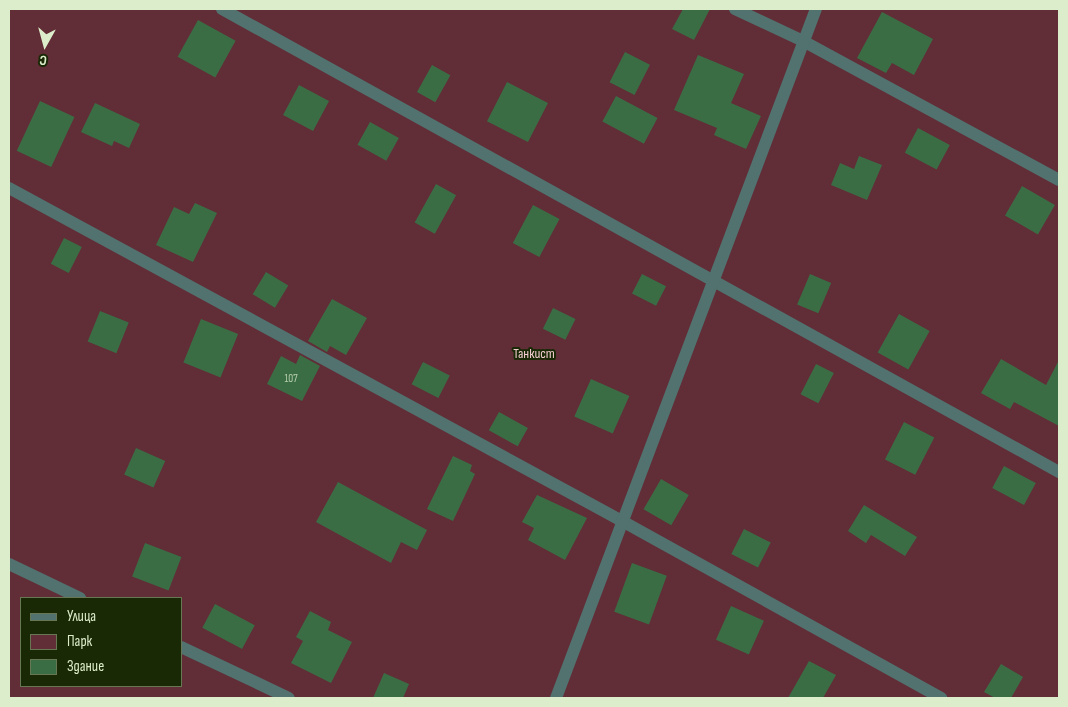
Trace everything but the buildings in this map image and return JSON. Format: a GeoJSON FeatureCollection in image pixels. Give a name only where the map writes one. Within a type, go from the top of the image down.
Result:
{"type":"FeatureCollection","features":[{"type":"Feature","properties":{"kind":"lane"},"geometry":{"type":"LineString","coordinates":[[222,9],[1059,472]]}},
{"type":"Feature","properties":{"kind":"lane"},"geometry":{"type":"LineString","coordinates":[[735,9],[802,41],[1059,180]]}},
{"type":"Feature","properties":{"kind":"lane"},"geometry":{"type":"LineString","coordinates":[[556,698],[802,41],[816,9]]}},
{"type":"Feature","properties":{"kind":"lane"},"geometry":{"type":"LineString","coordinates":[[9,188],[622,521],[941,698]]}},
{"type":"Feature","properties":{"kind":"lane"},"geometry":{"type":"LineString","coordinates":[[9,564],[78,597]]}},
{"type":"Feature","properties":{"kind":"lane"},"geometry":{"type":"LineString","coordinates":[[182,647],[289,698]]}},
{"type":"Feature","properties":{"kind":"green space","name":"Танкист"},"geometry":{"type":"Polygon","coordinates":[[[9,9],[1059,9],[1059,698],[9,698],[9,9]]]}}]}
